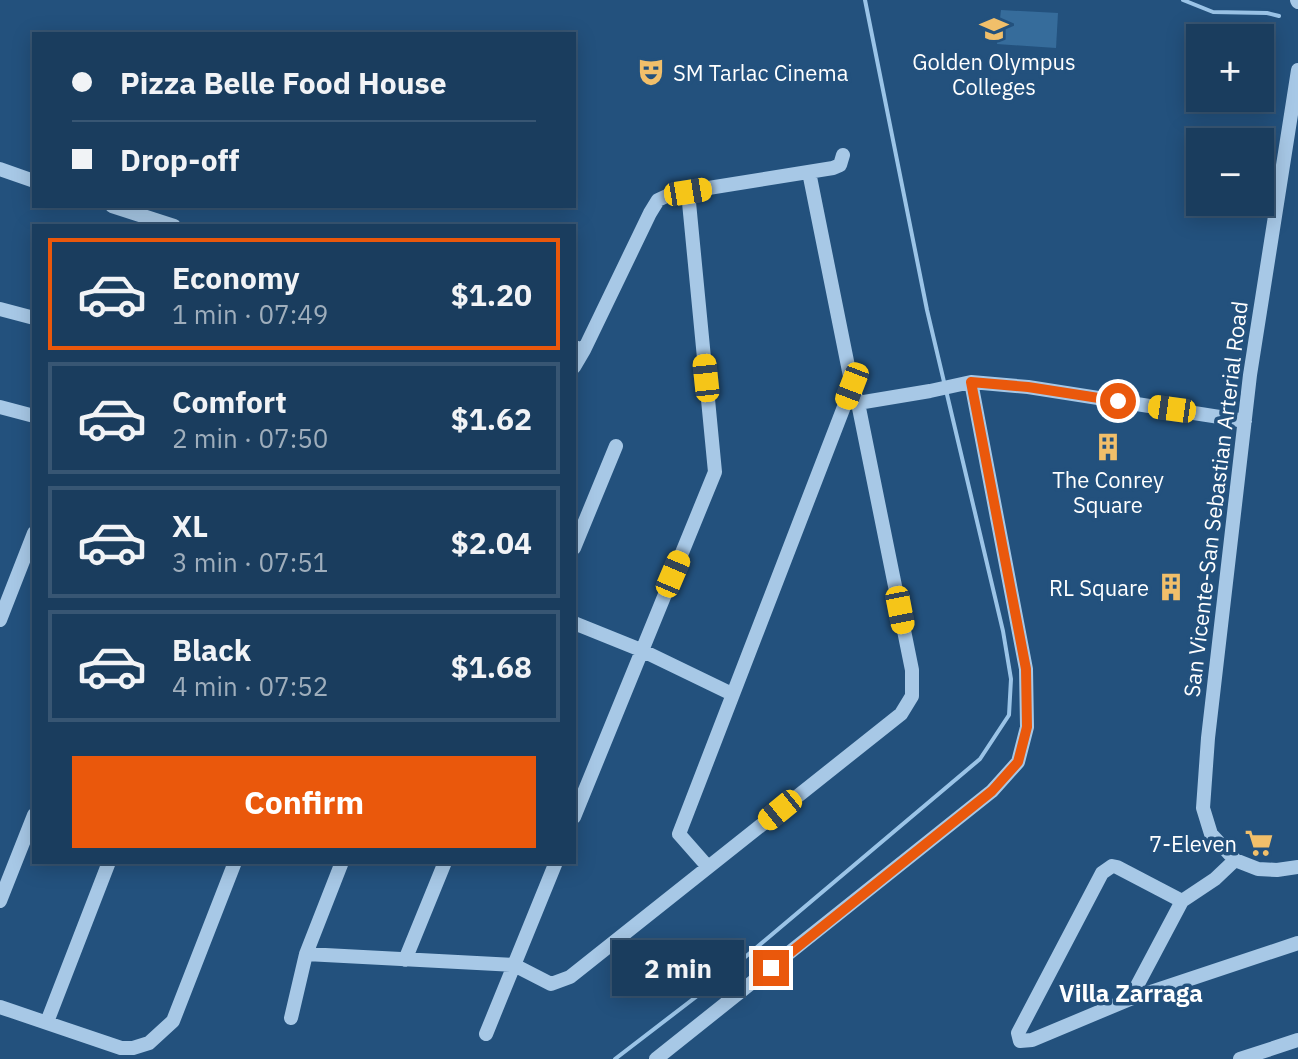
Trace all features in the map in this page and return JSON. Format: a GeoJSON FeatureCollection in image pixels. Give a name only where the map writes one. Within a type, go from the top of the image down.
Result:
{"type":"FeatureCollection","features":[{"type":"Feature","properties":{"kind":"street","name":"San Vicente-San Sebastian Arterial Road"},"geometry":{"type":"LineString","coordinates":[[1235,860],[1211,834],[1203,808],[1208,738],[1250,375],[1298,70]]}},
{"type":"Feature","properties":{"kind":"street"},"geometry":{"type":"LineString","coordinates":[[579,349],[654,206],[664,196],[837,167],[843,155]]}},
{"type":"Feature","properties":{"kind":"street"},"geometry":{"type":"LineString","coordinates":[[0,169],[32,180]]}},
{"type":"Feature","properties":{"kind":"street"},"geometry":{"type":"LineString","coordinates":[[306,954],[514,965],[551,984],[570,977],[901,714],[912,696],[912,670],[809,172]]}},
{"type":"Feature","properties":{"kind":"street"},"geometry":{"type":"LineString","coordinates":[[576,812],[715,472],[688,192]]}},
{"type":"Feature","properties":{"kind":"street"},"geometry":{"type":"LineString","coordinates":[[118,208],[168,224]]}},
{"type":"Feature","properties":{"kind":"street"},"geometry":{"type":"LineString","coordinates":[[0,309],[32,317]]}},
{"type":"Feature","properties":{"kind":"street"},"geometry":{"type":"LineString","coordinates":[[656,1059],[992,791],[1018,762],[1027,727],[1026,669],[967,383]]}},
{"type":"Feature","properties":{"kind":"street"},"geometry":{"type":"LineString","coordinates":[[858,403],[967,383],[1028,387],[1245,421]]}},
{"type":"Feature","properties":{"kind":"street"},"geometry":{"type":"LineString","coordinates":[[708,867],[679,834],[852,386]]}},
{"type":"Feature","properties":{"kind":"street"},"geometry":{"type":"LineString","coordinates":[[0,407],[32,415]]}},
{"type":"Feature","properties":{"kind":"street"},"geometry":{"type":"LineString","coordinates":[[576,543],[616,446]]}},
{"type":"Feature","properties":{"kind":"street"},"geometry":{"type":"LineString","coordinates":[[0,620],[32,538]]}},
{"type":"Feature","properties":{"kind":"street"},"geometry":{"type":"LineString","coordinates":[[576,624],[641,650],[732,694]]}},
{"type":"Feature","properties":{"kind":"street"},"geometry":{"type":"LineString","coordinates":[[0,901],[32,820]]}},
{"type":"Feature","properties":{"kind":"street"},"geometry":{"type":"LineString","coordinates":[[1130,999],[1182,901],[1215,879],[1235,860],[1258,869],[1298,867]]}},
{"type":"Feature","properties":{"kind":"street"},"geometry":{"type":"LineString","coordinates":[[47,1022],[108,864]]}},
{"type":"Feature","properties":{"kind":"street"},"geometry":{"type":"LineString","coordinates":[[0,1007],[121,1048],[149,1043],[173,1021],[234,864]]}},
{"type":"Feature","properties":{"kind":"street"},"geometry":{"type":"LineString","coordinates":[[291,1018],[306,954],[341,864]]}},
{"type":"Feature","properties":{"kind":"street"},"geometry":{"type":"LineString","coordinates":[[405,960],[444,864]]}},
{"type":"Feature","properties":{"kind":"street"},"geometry":{"type":"LineString","coordinates":[[486,1034],[555,864]]}},
{"type":"Feature","properties":{"kind":"street"},"geometry":{"type":"LineString","coordinates":[[1182,901],[1117,867],[1112,866],[1102,873],[1018,1033],[1020,1041],[1032,1040],[1130,999],[1298,943]]}},
{"type":"Feature","properties":{"kind":"street"},"geometry":{"type":"LineString","coordinates":[[1240,1059],[1298,1040]]}},
{"type":"Feature","properties":{"kind":"shaded area"},"geometry":{"type":"Polygon","coordinates":[[[1001,10],[1058,13],[1056,48],[997,44],[1001,10]]]}},
{"type":"Feature","properties":{"kind":"waterway"},"geometry":{"type":"LineString","coordinates":[[615,1059],[718,980],[980,759],[1009,715],[1011,679],[1003,631],[927,310],[865,0]]}},
{"type":"Feature","properties":{"kind":"waterway"},"geometry":{"type":"LineString","coordinates":[[1183,0],[1213,12],[1279,16]]}},
{"type":"Feature","properties":{"kind":"place","name":"Golden Olympus Colleges"},"geometry":{"type":"Point","coordinates":[994,29]}},
{"type":"Feature","properties":{"kind":"place","name":"SM Tarlac Cinema"},"geometry":{"type":"Point","coordinates":[651,72]}},
{"type":"Feature","properties":{"kind":"place","name":"The Conrey Square"},"geometry":{"type":"Point","coordinates":[1108,447]}},
{"type":"Feature","properties":{"kind":"place","name":"RL Square"},"geometry":{"type":"Point","coordinates":[1171,587]}},
{"type":"Feature","properties":{"kind":"place","name":"7-Eleven"},"geometry":{"type":"Point","coordinates":[1259,843]}},
{"type":"Feature","properties":{"kind":"district","name":"Villa Zarraga"},"geometry":{"type":"Point","coordinates":[1131,993]}},
{"type":"Feature","properties":{"kind":"route"},"geometry":{"type":"LineString","coordinates":[[771,968],[992,791],[1018,762],[1027,727],[1026,669],[971,382],[1118,401]]}}]}
